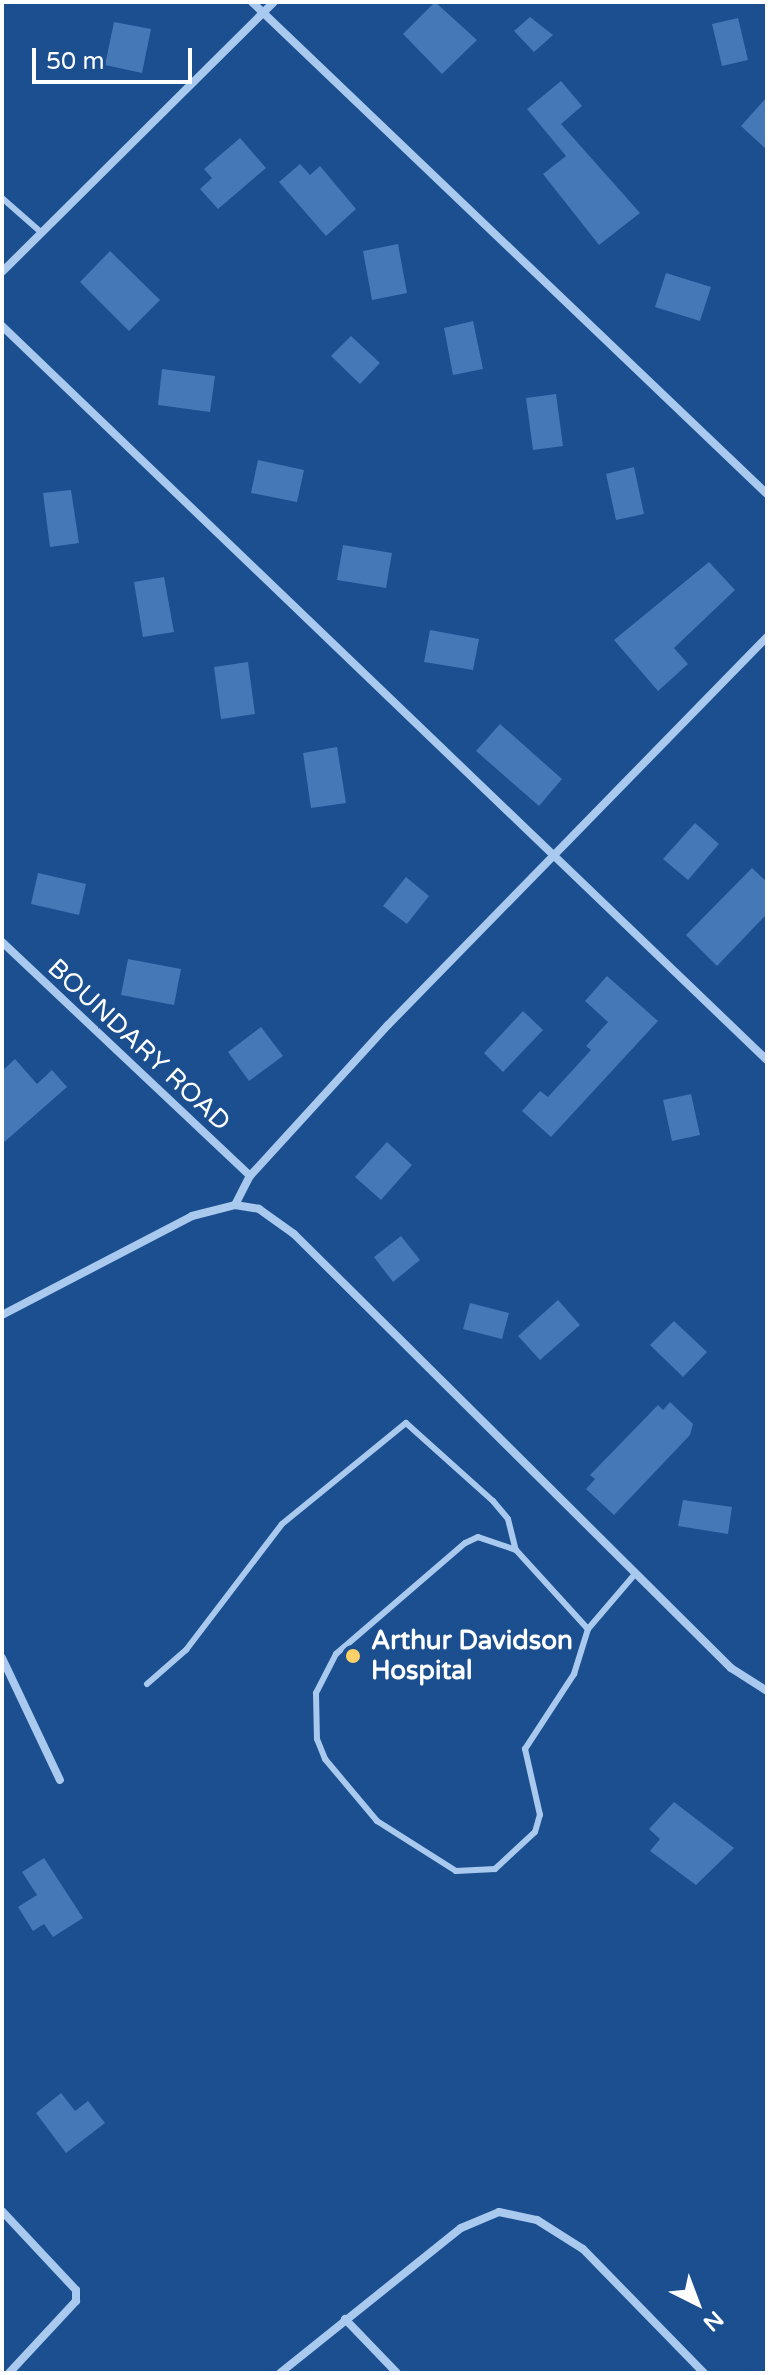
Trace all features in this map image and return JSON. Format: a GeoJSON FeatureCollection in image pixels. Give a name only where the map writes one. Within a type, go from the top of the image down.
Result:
{"type":"FeatureCollection","features":[{"type":"Feature","properties":{"kind":"street"},"geometry":{"type":"LineString","coordinates":[[252,2],[767,494]]}},
{"type":"Feature","properties":{"kind":"street"},"geometry":{"type":"LineString","coordinates":[[2,272],[274,2]]}},
{"type":"Feature","properties":{"kind":"street"},"geometry":{"type":"LineString","coordinates":[[2,326],[767,1060]]}},
{"type":"Feature","properties":{"kind":"street"},"geometry":{"type":"LineString","coordinates":[[235,1205],[250,1176],[388,1025],[557,860],[767,637]]}},
{"type":"Feature","properties":{"kind":"street","name":"BOUNDARY ROAD"},"geometry":{"type":"LineString","coordinates":[[2,942],[250,1176]]}},
{"type":"Feature","properties":{"kind":"street"},"geometry":{"type":"LineString","coordinates":[[2,1315],[192,1216],[235,1205],[259,1209],[294,1234],[731,1668],[767,1691]]}},
{"type":"Feature","properties":{"kind":"street"},"geometry":{"type":"LineString","coordinates":[[2,1658],[60,1780]]}},
{"type":"Feature","properties":{"kind":"street"},"geometry":{"type":"LineString","coordinates":[[2,2211],[76,2290],[76,2301],[9,2373]]}},
{"type":"Feature","properties":{"kind":"street"},"geometry":{"type":"LineString","coordinates":[[280,2373],[461,2228],[499,2212],[537,2220],[583,2249],[704,2373]]}},
{"type":"Feature","properties":{"kind":"street"},"geometry":{"type":"LineString","coordinates":[[345,2319],[397,2373]]}},
{"type":"Feature","properties":{"kind":"lane"},"geometry":{"type":"LineString","coordinates":[[2,198],[42,233]]}},
{"type":"Feature","properties":{"kind":"lane"},"geometry":{"type":"LineString","coordinates":[[147,1684],[186,1650],[282,1524],[398,1426],[413,1425],[493,1501],[508,1519],[516,1550],[588,1629]]}},
{"type":"Feature","properties":{"kind":"lane"},"geometry":{"type":"LineString","coordinates":[[516,1550],[478,1537],[465,1543],[360,1630],[323,1673],[315,1704],[317,1739],[325,1759],[377,1821],[456,1871],[503,1865],[539,1823],[525,1749],[574,1674],[588,1629],[635,1574]]}},
{"type":"Feature","properties":{"kind":"building"},"geometry":{"type":"Polygon","coordinates":[[[435,2],[477,40],[442,74],[403,34],[435,2]]]}},
{"type":"Feature","properties":{"kind":"building"},"geometry":{"type":"Polygon","coordinates":[[[530,17],[553,35],[534,52],[514,31],[530,17]]]}},
{"type":"Feature","properties":{"kind":"building"},"geometry":{"type":"Polygon","coordinates":[[[738,18],[748,60],[722,66],[712,24],[738,18]]]}},
{"type":"Feature","properties":{"kind":"building"},"geometry":{"type":"Polygon","coordinates":[[[114,22],[151,29],[142,73],[105,65],[114,22]]]}},
{"type":"Feature","properties":{"kind":"building"},"geometry":{"type":"Polygon","coordinates":[[[561,81],[582,106],[561,124],[640,213],[599,245],[543,174],[566,156],[527,109],[561,81]]]}},
{"type":"Feature","properties":{"kind":"building"},"geometry":{"type":"Polygon","coordinates":[[[767,97],[767,150],[741,126],[767,97]]]}},
{"type":"Feature","properties":{"kind":"building"},"geometry":{"type":"Polygon","coordinates":[[[240,138],[266,168],[218,209],[200,189],[212,178],[204,169],[240,138]]]}},
{"type":"Feature","properties":{"kind":"building"},"geometry":{"type":"Polygon","coordinates":[[[300,164],[310,175],[320,166],[356,209],[326,236],[279,182],[300,164]]]}},
{"type":"Feature","properties":{"kind":"building"},"geometry":{"type":"Polygon","coordinates":[[[398,244],[407,293],[372,300],[363,251],[398,244]]]}},
{"type":"Feature","properties":{"kind":"building"},"geometry":{"type":"Polygon","coordinates":[[[110,251],[160,300],[129,331],[80,282],[110,251]]]}},
{"type":"Feature","properties":{"kind":"building"},"geometry":{"type":"Polygon","coordinates":[[[666,273],[711,287],[700,321],[655,307],[666,273]]]}},
{"type":"Feature","properties":{"kind":"building"},"geometry":{"type":"Polygon","coordinates":[[[473,321],[483,369],[453,375],[444,328],[473,321]]]}},
{"type":"Feature","properties":{"kind":"building"},"geometry":{"type":"Polygon","coordinates":[[[351,336],[380,363],[360,384],[331,356],[351,336]]]}},
{"type":"Feature","properties":{"kind":"building"},"geometry":{"type":"Polygon","coordinates":[[[162,369],[215,376],[210,412],[158,405],[162,369]]]}},
{"type":"Feature","properties":{"kind":"building"},"geometry":{"type":"Polygon","coordinates":[[[556,394],[563,446],[533,450],[526,398],[556,394]]]}},
{"type":"Feature","properties":{"kind":"building"},"geometry":{"type":"Polygon","coordinates":[[[258,460],[304,470],[297,502],[251,493],[258,460]]]}},
{"type":"Feature","properties":{"kind":"building"},"geometry":{"type":"Polygon","coordinates":[[[634,467],[644,514],[616,520],[606,474],[634,467]]]}},
{"type":"Feature","properties":{"kind":"building"},"geometry":{"type":"Polygon","coordinates":[[[71,490],[79,543],[50,547],[43,493],[71,490]]]}},
{"type":"Feature","properties":{"kind":"building"},"geometry":{"type":"Polygon","coordinates":[[[343,545],[392,553],[386,588],[337,580],[343,545]]]}},
{"type":"Feature","properties":{"kind":"building"},"geometry":{"type":"Polygon","coordinates":[[[709,562],[735,590],[674,648],[688,664],[658,691],[614,640],[709,562]]]}},
{"type":"Feature","properties":{"kind":"building"},"geometry":{"type":"Polygon","coordinates":[[[164,577],[174,632],[143,637],[134,582],[164,577]]]}},
{"type":"Feature","properties":{"kind":"building"},"geometry":{"type":"Polygon","coordinates":[[[430,630],[479,639],[473,670],[424,662],[430,630]]]}},
{"type":"Feature","properties":{"kind":"building"},"geometry":{"type":"Polygon","coordinates":[[[248,662],[255,714],[221,719],[214,667],[248,662]]]}},
{"type":"Feature","properties":{"kind":"building"},"geometry":{"type":"Polygon","coordinates":[[[500,724],[562,779],[539,806],[476,751],[500,724]]]}},
{"type":"Feature","properties":{"kind":"building"},"geometry":{"type":"Polygon","coordinates":[[[337,747],[346,803],[311,808],[303,753],[337,747]]]}},
{"type":"Feature","properties":{"kind":"building"},"geometry":{"type":"Polygon","coordinates":[[[695,823],[719,844],[688,880],[663,859],[695,823]]]}},
{"type":"Feature","properties":{"kind":"building"},"geometry":{"type":"Polygon","coordinates":[[[752,868],[767,882],[767,914],[717,966],[686,935],[752,868]]]}},
{"type":"Feature","properties":{"kind":"building"},"geometry":{"type":"Polygon","coordinates":[[[38,873],[86,884],[79,915],[31,904],[38,873]]]}},
{"type":"Feature","properties":{"kind":"building"},"geometry":{"type":"Polygon","coordinates":[[[406,877],[429,896],[407,924],[383,906],[406,877]]]}},
{"type":"Feature","properties":{"kind":"building"},"geometry":{"type":"Polygon","coordinates":[[[128,959],[181,969],[174,1005],[121,995],[128,959]]]}},
{"type":"Feature","properties":{"kind":"building"},"geometry":{"type":"Polygon","coordinates":[[[607,976],[658,1021],[551,1137],[522,1111],[540,1091],[548,1097],[591,1050],[586,1046],[608,1022],[585,1001],[607,976]]]}},
{"type":"Feature","properties":{"kind":"building"},"geometry":{"type":"Polygon","coordinates":[[[523,1011],[543,1030],[503,1072],[484,1053],[523,1011]]]}},
{"type":"Feature","properties":{"kind":"building"},"geometry":{"type":"Polygon","coordinates":[[[261,1027],[283,1056],[249,1081],[228,1052],[261,1027]]]}},
{"type":"Feature","properties":{"kind":"building"},"geometry":{"type":"Polygon","coordinates":[[[15,1059],[37,1084],[52,1070],[67,1087],[2,1144],[2,1071],[15,1059]]]}},
{"type":"Feature","properties":{"kind":"building"},"geometry":{"type":"Polygon","coordinates":[[[691,1094],[700,1135],[672,1141],[663,1100],[691,1094]]]}},
{"type":"Feature","properties":{"kind":"building"},"geometry":{"type":"Polygon","coordinates":[[[387,1142],[412,1165],[381,1200],[355,1177],[387,1142]]]}},
{"type":"Feature","properties":{"kind":"building"},"geometry":{"type":"Polygon","coordinates":[[[401,1236],[420,1260],[393,1282],[374,1257],[401,1236]]]}},
{"type":"Feature","properties":{"kind":"building"},"geometry":{"type":"Polygon","coordinates":[[[558,1300],[580,1325],[540,1360],[518,1336],[558,1300]]]}},
{"type":"Feature","properties":{"kind":"building"},"geometry":{"type":"Polygon","coordinates":[[[470,1303],[509,1313],[502,1339],[463,1329],[470,1303]]]}},
{"type":"Feature","properties":{"kind":"building"},"geometry":{"type":"Polygon","coordinates":[[[674,1321],[707,1352],[683,1377],[650,1345],[674,1321]]]}},
{"type":"Feature","properties":{"kind":"building"},"geometry":{"type":"Polygon","coordinates":[[[670,1402],[693,1424],[690,1435],[614,1515],[586,1489],[595,1479],[590,1475],[658,1405],[663,1410],[670,1402]]]}},
{"type":"Feature","properties":{"kind":"building"},"geometry":{"type":"Polygon","coordinates":[[[683,1500],[732,1507],[728,1534],[678,1526],[683,1500]]]}},
{"type":"Feature","properties":{"kind":"building"},"geometry":{"type":"Polygon","coordinates":[[[674,1802],[734,1848],[696,1885],[650,1851],[660,1839],[649,1829],[674,1802]]]}},
{"type":"Feature","properties":{"kind":"building"},"geometry":{"type":"Polygon","coordinates":[[[44,1858],[83,1918],[53,1937],[44,1924],[33,1931],[18,1907],[37,1895],[22,1872],[44,1858]]]}},
{"type":"Feature","properties":{"kind":"building"},"geometry":{"type":"Polygon","coordinates":[[[61,2093],[75,2111],[88,2101],[105,2123],[66,2153],[36,2113],[61,2093]]]}},
{"type":"Feature","properties":{"kind":"place","name":"Arthur Davidson Hospital"},"geometry":{"type":"Point","coordinates":[353,1656]}}]}
